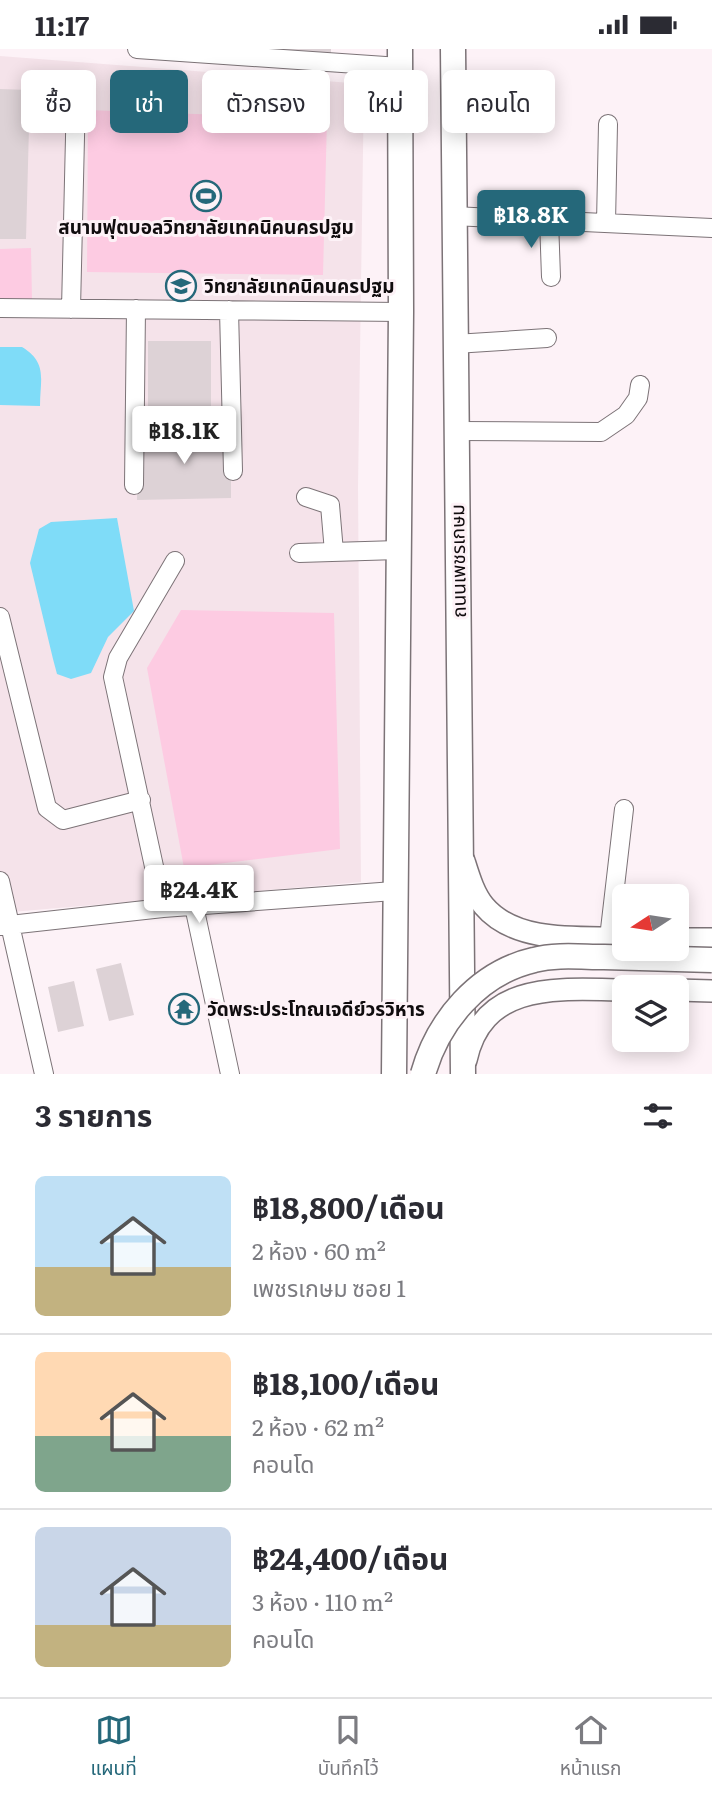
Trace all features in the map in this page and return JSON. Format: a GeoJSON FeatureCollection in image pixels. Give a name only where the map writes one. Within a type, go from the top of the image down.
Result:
{"type":"FeatureCollection","features":[{"type":"Feature","properties":{"kind":"highway","name":"ถนนเพชรเกษม"},"geometry":{"type":"LineString","coordinates":[[453,49],[463,1074]]}},
{"type":"Feature","properties":{"kind":"highway"},"geometry":{"type":"LineString","coordinates":[[394,1074],[401,312],[400,58]]}},
{"type":"Feature","properties":{"kind":"highway"},"geometry":{"type":"LineString","coordinates":[[423,1074],[435,1041],[461,1003],[510,969],[535,959],[575,956],[712,960]]}},
{"type":"Feature","properties":{"kind":"main road"},"geometry":{"type":"LineString","coordinates":[[462,856],[483,905],[514,929],[612,938]]}},
{"type":"Feature","properties":{"kind":"main road"},"geometry":{"type":"LineString","coordinates":[[534,992],[527,975],[527,954],[537,933]]}},
{"type":"Feature","properties":{"kind":"main road"},"geometry":{"type":"LineString","coordinates":[[690,939],[712,939]]}},
{"type":"Feature","properties":{"kind":"main road"},"geometry":{"type":"LineString","coordinates":[[463,1074],[469,1046],[493,1011],[511,999],[534,992],[612,990]]}},
{"type":"Feature","properties":{"kind":"main road"},"geometry":{"type":"LineString","coordinates":[[689,991],[712,991]]}},
{"type":"Feature","properties":{"kind":"street"},"geometry":{"type":"LineString","coordinates":[[137,49],[400,58]]}},
{"type":"Feature","properties":{"kind":"street"},"geometry":{"type":"LineString","coordinates":[[606,223],[608,124]]}},
{"type":"Feature","properties":{"kind":"street"},"geometry":{"type":"LineString","coordinates":[[71,309],[75,133]]}},
{"type":"Feature","properties":{"kind":"street"},"geometry":{"type":"LineString","coordinates":[[453,216],[712,228]]}},
{"type":"Feature","properties":{"kind":"street"},"geometry":{"type":"LineString","coordinates":[[549,221],[551,277]]}},
{"type":"Feature","properties":{"kind":"street"},"geometry":{"type":"LineString","coordinates":[[0,308],[401,312]]}},
{"type":"Feature","properties":{"kind":"street"},"geometry":{"type":"LineString","coordinates":[[134,485],[136,309]]}},
{"type":"Feature","properties":{"kind":"street"},"geometry":{"type":"LineString","coordinates":[[229,310],[233,471]]}},
{"type":"Feature","properties":{"kind":"street"},"geometry":{"type":"LineString","coordinates":[[456,344],[547,338]]}},
{"type":"Feature","properties":{"kind":"street"},"geometry":{"type":"LineString","coordinates":[[457,431],[601,432],[626,415],[638,398],[640,385]]}},
{"type":"Feature","properties":{"kind":"street"},"geometry":{"type":"LineString","coordinates":[[306,497],[324,500],[330,505],[334,552]]}},
{"type":"Feature","properties":{"kind":"street"},"geometry":{"type":"LineString","coordinates":[[299,552],[398,550]]}},
{"type":"Feature","properties":{"kind":"street"},"geometry":{"type":"LineString","coordinates":[[163,908],[113,677],[118,658],[174,561]]}},
{"type":"Feature","properties":{"kind":"street"},"geometry":{"type":"LineString","coordinates":[[0,617],[47,808],[63,820],[141,800]]}},
{"type":"Feature","properties":{"kind":"street"},"geometry":{"type":"LineString","coordinates":[[620,884],[624,809]]}},
{"type":"Feature","properties":{"kind":"street"},"geometry":{"type":"LineString","coordinates":[[0,881],[5,926],[44,1074]]}},
{"type":"Feature","properties":{"kind":"street"},"geometry":{"type":"LineString","coordinates":[[5,926],[163,908],[394,891]]}},
{"type":"Feature","properties":{"kind":"street"},"geometry":{"type":"LineString","coordinates":[[194,906],[230,1074]]}},
{"type":"Feature","properties":{"kind":"shaded area"},"geometry":{"type":"Polygon","coordinates":[[[0,56],[182,70],[110,70],[110,133],[188,133],[188,70],[202,72],[202,133],[330,133],[330,81],[344,82],[344,133],[363,133],[358,487],[361,882],[0,913],[0,56]]]}},
{"type":"Feature","properties":{"kind":"shaded area","name":"สนามฟุตบอลวิทยาลัยเทคนิคนครปฐม"},"geometry":{"type":"Polygon","coordinates":[[[96,110],[110,111],[110,133],[188,133],[188,114],[202,114],[202,133],[327,133],[323,275],[87,272],[88,133],[96,133],[96,110]]]}},
{"type":"Feature","properties":{"kind":"shaded area"},"geometry":{"type":"Polygon","coordinates":[[[31,248],[32,299],[0,299],[0,249],[31,248]]]}},
{"type":"Feature","properties":{"kind":"shaded area"},"geometry":{"type":"Polygon","coordinates":[[[181,610],[334,613],[340,849],[184,868],[147,668],[181,610]]]}},
{"type":"Feature","properties":{"kind":"water"},"geometry":{"type":"Polygon","coordinates":[[[0,347],[22,347],[36,359],[41,372],[40,406],[0,405],[0,347]]]}},
{"type":"Feature","properties":{"kind":"water"},"geometry":{"type":"Polygon","coordinates":[[[117,518],[134,611],[108,637],[91,673],[71,679],[57,674],[30,563],[39,529],[51,522],[117,518]]]}},
{"type":"Feature","properties":{"kind":"building"},"geometry":{"type":"Polygon","coordinates":[[[282,49],[331,49],[331,56],[282,52],[282,49]]]}},
{"type":"Feature","properties":{"kind":"building"},"geometry":{"type":"Polygon","coordinates":[[[0,89],[21,90],[21,133],[29,133],[26,239],[0,239],[0,89]]]}},
{"type":"Feature","properties":{"kind":"building"},"geometry":{"type":"Polygon","coordinates":[[[148,341],[211,341],[211,422],[148,424],[148,341]]]}},
{"type":"Feature","properties":{"kind":"building"},"geometry":{"type":"Polygon","coordinates":[[[231,431],[231,498],[137,500],[137,434],[231,431]]]}},
{"type":"Feature","properties":{"kind":"building"},"geometry":{"type":"Polygon","coordinates":[[[121,963],[134,1015],[109,1021],[96,969],[121,963]]]}},
{"type":"Feature","properties":{"kind":"building"},"geometry":{"type":"Polygon","coordinates":[[[74,981],[84,1026],[58,1032],[48,987],[74,981]]]}},
{"type":"Feature","properties":{"kind":"place","name":"สนามฟุตบอลวิทยาลัยเทคนิคนครปฐม"},"geometry":{"type":"Point","coordinates":[206,196]}},
{"type":"Feature","properties":{"kind":"place","name":"วิทยาลัยเทคนิคนครปฐม"},"geometry":{"type":"Point","coordinates":[181,286]}},
{"type":"Feature","properties":{"kind":"place","name":"วัดพระประโทณเจดีย์วรวิหาร"},"geometry":{"type":"Point","coordinates":[184,1009]}}]}
